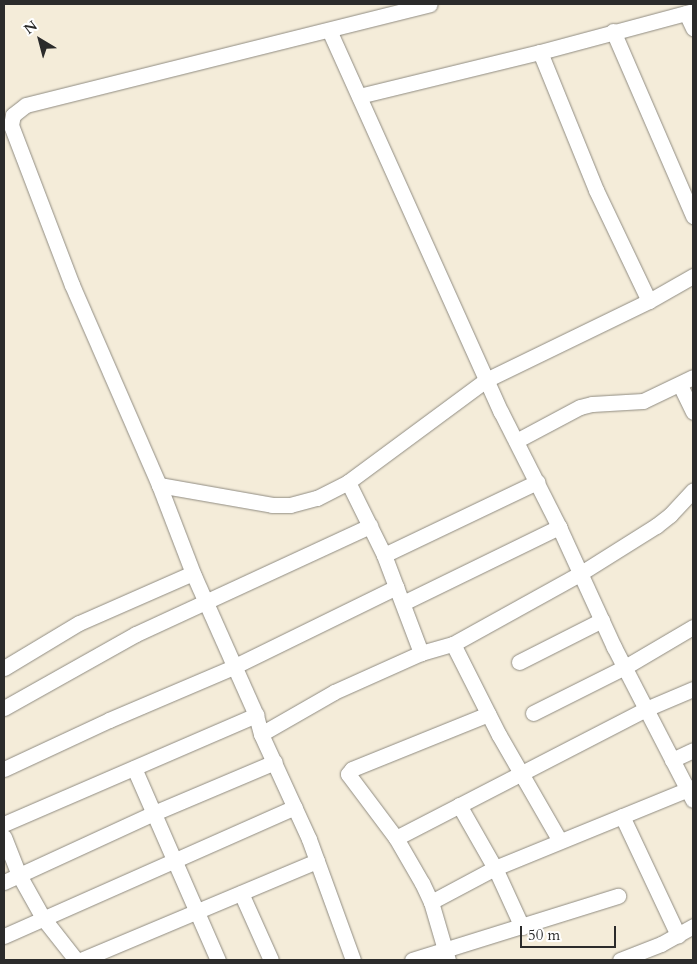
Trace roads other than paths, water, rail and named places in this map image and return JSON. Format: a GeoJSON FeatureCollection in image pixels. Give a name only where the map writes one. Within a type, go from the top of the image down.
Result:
{"type":"FeatureCollection","features":[{"type":"Feature","properties":{"kind":"street"},"geometry":{"type":"LineString","coordinates":[[351,960],[317,861],[72,285],[12,131],[8,116],[26,105],[430,4]]}},
{"type":"Feature","properties":{"kind":"street"},"geometry":{"type":"LineString","coordinates":[[359,96],[540,52],[690,12],[693,28]]}},
{"type":"Feature","properties":{"kind":"street"},"geometry":{"type":"LineString","coordinates":[[329,30],[486,380],[559,527],[625,668],[672,760],[691,792],[622,816],[495,868],[431,902]]}},
{"type":"Feature","properties":{"kind":"street"},"geometry":{"type":"LineString","coordinates":[[613,31],[686,181],[693,216]]}},
{"type":"Feature","properties":{"kind":"street"},"geometry":{"type":"LineString","coordinates":[[540,52],[596,190],[649,301]]}},
{"type":"Feature","properties":{"kind":"street"},"geometry":{"type":"LineString","coordinates":[[158,485],[252,503],[290,505],[317,498],[348,482],[486,380],[649,301],[693,276]]}},
{"type":"Feature","properties":{"kind":"street"},"geometry":{"type":"LineString","coordinates":[[516,441],[586,405],[643,401],[680,385],[693,376]]}},
{"type":"Feature","properties":{"kind":"street"},"geometry":{"type":"LineString","coordinates":[[680,385],[693,412]]}},
{"type":"Feature","properties":{"kind":"street"},"geometry":{"type":"LineString","coordinates":[[348,482],[384,555],[421,653]]}},
{"type":"Feature","properties":{"kind":"street"},"geometry":{"type":"LineString","coordinates":[[384,555],[537,482]]}},
{"type":"Feature","properties":{"kind":"street"},"geometry":{"type":"LineString","coordinates":[[262,734],[334,692],[421,653],[452,644],[581,573],[656,526],[670,515],[693,490]]}},
{"type":"Feature","properties":{"kind":"street"},"geometry":{"type":"LineString","coordinates":[[4,708],[136,634],[370,526]]}},
{"type":"Feature","properties":{"kind":"street"},"geometry":{"type":"LineString","coordinates":[[402,603],[559,527]]}},
{"type":"Feature","properties":{"kind":"street"},"geometry":{"type":"LineString","coordinates":[[4,668],[79,623],[193,573]]}},
{"type":"Feature","properties":{"kind":"street"},"geometry":{"type":"LineString","coordinates":[[4,769],[109,720],[233,667],[396,587]]}},
{"type":"Feature","properties":{"kind":"street"},"geometry":{"type":"LineString","coordinates":[[520,662],[602,620]]}},
{"type":"Feature","properties":{"kind":"street"},"geometry":{"type":"LineString","coordinates":[[533,713],[625,668],[693,627]]}},
{"type":"Feature","properties":{"kind":"street"},"geometry":{"type":"LineString","coordinates":[[452,644],[488,714],[560,841]]}},
{"type":"Feature","properties":{"kind":"street"},"geometry":{"type":"LineString","coordinates":[[396,838],[646,709],[693,689]]}},
{"type":"Feature","properties":{"kind":"street"},"geometry":{"type":"LineString","coordinates":[[447,955],[431,902],[396,838],[351,781],[350,771],[488,714]]}},
{"type":"Feature","properties":{"kind":"street"},"geometry":{"type":"LineString","coordinates":[[4,824],[256,715]]}},
{"type":"Feature","properties":{"kind":"street"},"geometry":{"type":"LineString","coordinates":[[672,760],[693,750]]}},
{"type":"Feature","properties":{"kind":"street"},"geometry":{"type":"LineString","coordinates":[[4,882],[154,813],[275,762]]}},
{"type":"Feature","properties":{"kind":"street"},"geometry":{"type":"LineString","coordinates":[[134,768],[218,960]]}},
{"type":"Feature","properties":{"kind":"street"},"geometry":{"type":"LineString","coordinates":[[459,805],[495,868],[522,927]]}},
{"type":"Feature","properties":{"kind":"street"},"geometry":{"type":"LineString","coordinates":[[4,936],[295,807]]}},
{"type":"Feature","properties":{"kind":"street"},"geometry":{"type":"LineString","coordinates":[[622,816],[678,934]]}},
{"type":"Feature","properties":{"kind":"street"},"geometry":{"type":"LineString","coordinates":[[4,837],[19,875],[43,918],[76,960]]}},
{"type":"Feature","properties":{"kind":"street"},"geometry":{"type":"LineString","coordinates":[[80,960],[317,861]]}},
{"type":"Feature","properties":{"kind":"street"},"geometry":{"type":"LineString","coordinates":[[241,893],[271,960]]}},
{"type":"Feature","properties":{"kind":"street"},"geometry":{"type":"LineString","coordinates":[[412,960],[447,955],[522,927],[618,896]]}},
{"type":"Feature","properties":{"kind":"street"},"geometry":{"type":"LineString","coordinates":[[620,960],[693,926]]}}]}
